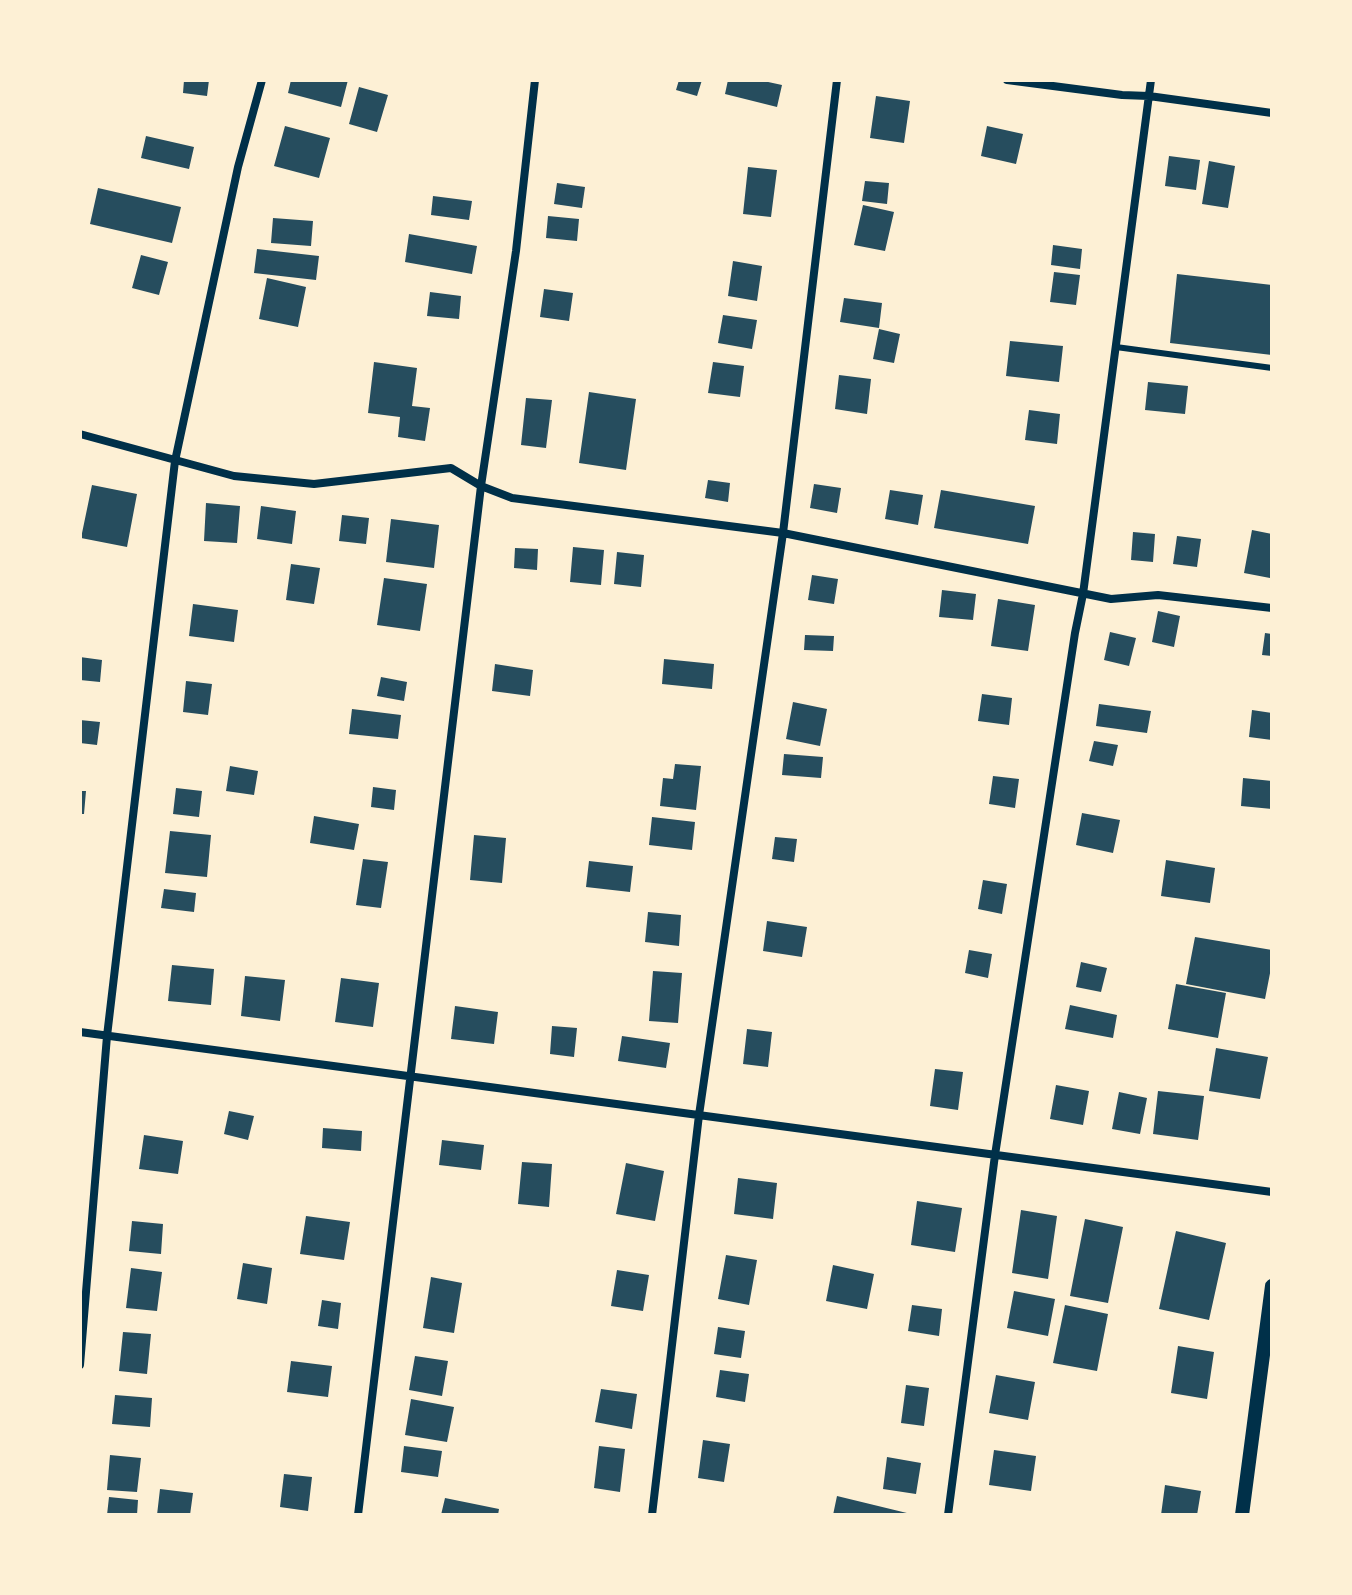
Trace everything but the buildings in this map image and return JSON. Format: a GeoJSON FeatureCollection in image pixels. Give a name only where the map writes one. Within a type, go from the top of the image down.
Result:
{"type":"FeatureCollection","features":[{"type":"Feature","properties":{"kind":"street"},"geometry":{"type":"LineString","coordinates":[[80,1365],[107,1036],[175,461],[238,167],[262,80]]}},
{"type":"Feature","properties":{"kind":"street"},"geometry":{"type":"LineString","coordinates":[[358,1515],[481,486],[516,251],[535,80]]}},
{"type":"Feature","properties":{"kind":"street"},"geometry":{"type":"LineString","coordinates":[[652,1515],[699,1115],[783,533],[837,80]]}},
{"type":"Feature","properties":{"kind":"street"},"geometry":{"type":"LineString","coordinates":[[1007,80],[1272,113]]}},
{"type":"Feature","properties":{"kind":"street"},"geometry":{"type":"LineString","coordinates":[[948,1515],[995,1155],[1083,594],[1151,80]]}},
{"type":"Feature","properties":{"kind":"street"},"geometry":{"type":"LineString","coordinates":[[80,434],[234,476],[314,484],[451,468],[481,486],[512,498],[783,533],[1111,599],[1158,595],[1272,608]]}},
{"type":"Feature","properties":{"kind":"street"},"geometry":{"type":"LineString","coordinates":[[80,1032],[1272,1192]]}},
{"type":"Feature","properties":{"kind":"street"},"geometry":{"type":"LineString","coordinates":[[1242,1515],[1272,1286]]}},
{"type":"Feature","properties":{"kind":"lane"},"geometry":{"type":"LineString","coordinates":[[1116,347],[1272,368]]}}]}
